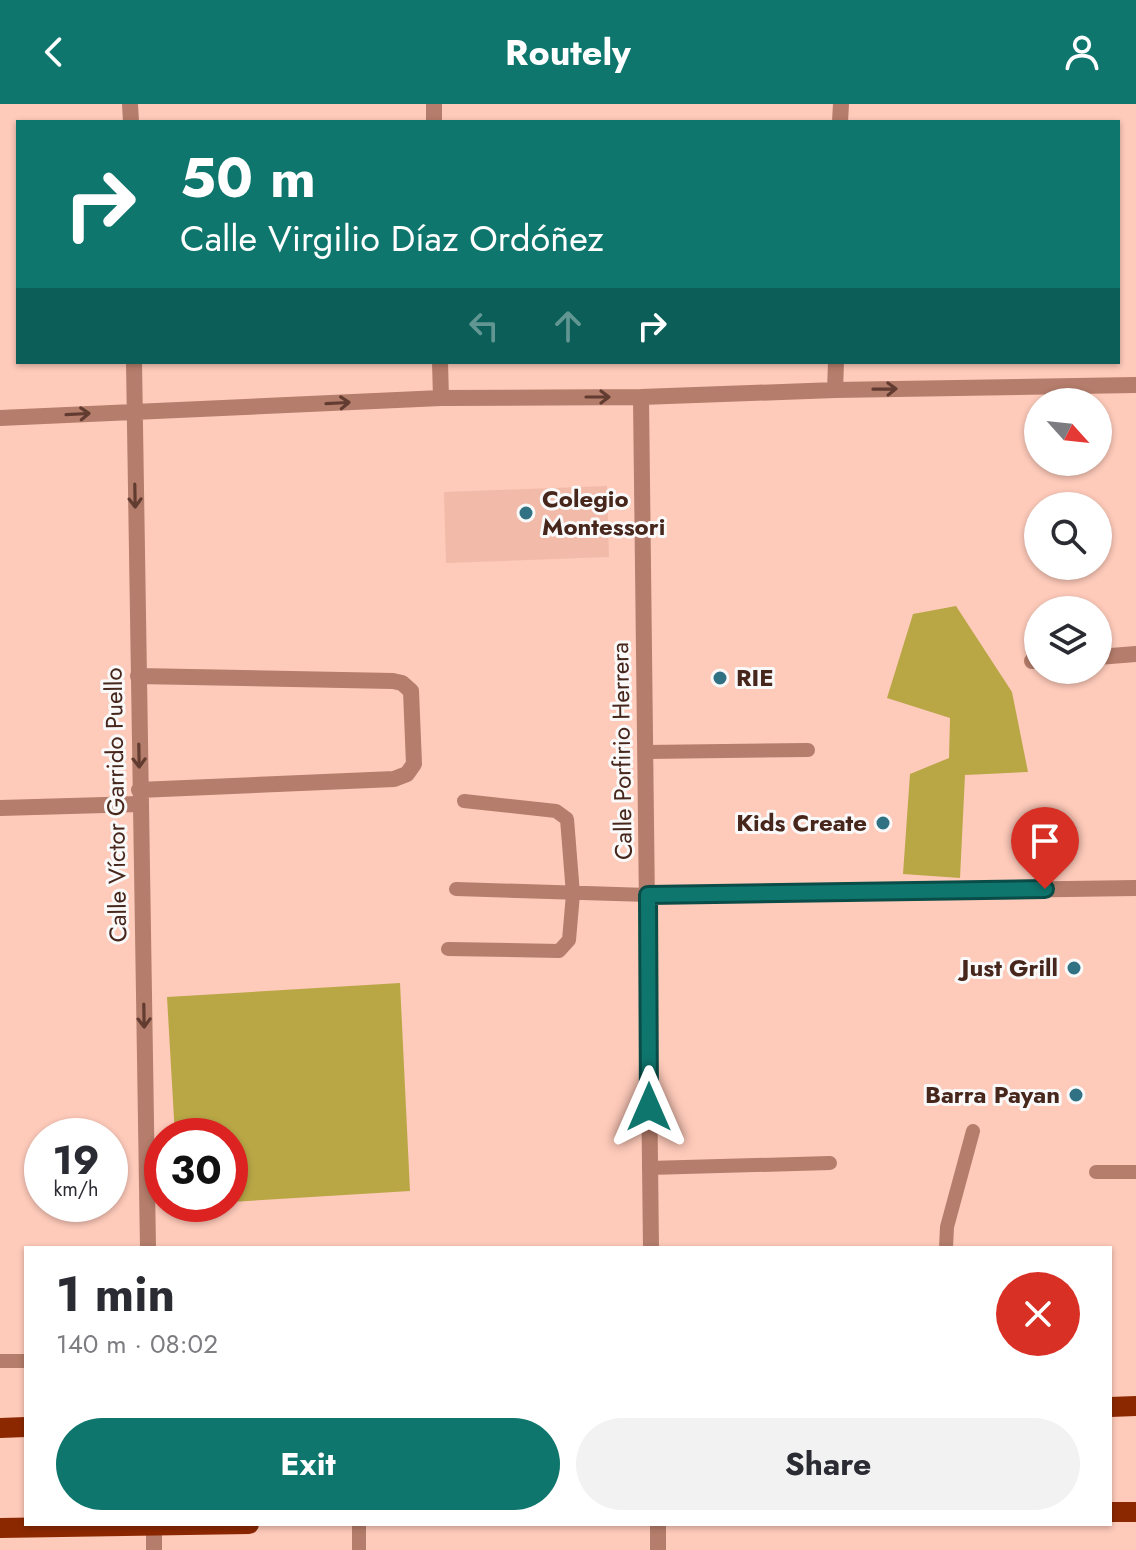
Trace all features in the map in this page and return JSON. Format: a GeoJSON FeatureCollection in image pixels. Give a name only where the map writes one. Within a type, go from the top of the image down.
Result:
{"type":"FeatureCollection","features":[{"type":"Feature","properties":{"kind":"main road"},"geometry":{"type":"LineString","coordinates":[[1112,1407],[1136,1406]]}},
{"type":"Feature","properties":{"kind":"main road"},"geometry":{"type":"LineString","coordinates":[[0,1428],[24,1427]]}},
{"type":"Feature","properties":{"kind":"main road"},"geometry":{"type":"LineString","coordinates":[[1112,1512],[1136,1512]]}},
{"type":"Feature","properties":{"kind":"main road"},"geometry":{"type":"LineString","coordinates":[[0,1528],[77,1526]]}},
{"type":"Feature","properties":{"kind":"street","name":"Calle Víctor Garrido Puello"},"geometry":{"type":"LineString","coordinates":[[134,364],[148,1246]]}},
{"type":"Feature","properties":{"kind":"street"},"geometry":{"type":"LineString","coordinates":[[440,364],[441,398]]}},
{"type":"Feature","properties":{"kind":"street"},"geometry":{"type":"LineString","coordinates":[[835,390],[836,364]]}},
{"type":"Feature","properties":{"kind":"street"},"geometry":{"type":"LineString","coordinates":[[0,418],[441,398],[641,397],[1136,385]]}},
{"type":"Feature","properties":{"kind":"street","name":"Calle Porfirio Herrera"},"geometry":{"type":"LineString","coordinates":[[641,397],[651,1246]]}},
{"type":"Feature","properties":{"kind":"street"},"geometry":{"type":"LineString","coordinates":[[1112,656],[1136,654]]}},
{"type":"Feature","properties":{"kind":"street"},"geometry":{"type":"LineString","coordinates":[[0,808],[394,779],[407,774],[414,764],[411,691],[402,683],[138,676]]}},
{"type":"Feature","properties":{"kind":"street"},"geometry":{"type":"LineString","coordinates":[[648,895],[1136,888]]}},
{"type":"Feature","properties":{"kind":"street"},"geometry":{"type":"LineString","coordinates":[[154,1526],[154,1550]]}},
{"type":"Feature","properties":{"kind":"street"},"geometry":{"type":"LineString","coordinates":[[658,1526],[658,1550]]}},
{"type":"Feature","properties":{"kind":"lane"},"geometry":{"type":"LineString","coordinates":[[646,752],[808,750]]}},
{"type":"Feature","properties":{"kind":"lane"},"geometry":{"type":"LineString","coordinates":[[448,949],[559,951],[569,940],[573,894],[567,819],[556,811],[464,801]]}},
{"type":"Feature","properties":{"kind":"lane"},"geometry":{"type":"LineString","coordinates":[[456,889],[648,895]]}},
{"type":"Feature","properties":{"kind":"lane"},"geometry":{"type":"LineString","coordinates":[[946,1246],[947,1227],[973,1131]]}},
{"type":"Feature","properties":{"kind":"lane"},"geometry":{"type":"LineString","coordinates":[[649,1168],[830,1163]]}},
{"type":"Feature","properties":{"kind":"lane"},"geometry":{"type":"LineString","coordinates":[[1096,1172],[1136,1172]]}},
{"type":"Feature","properties":{"kind":"lane"},"geometry":{"type":"LineString","coordinates":[[0,1361],[24,1361]]}},
{"type":"Feature","properties":{"kind":"lane"},"geometry":{"type":"LineString","coordinates":[[359,1526],[359,1550]]}},
{"type":"Feature","properties":{"kind":"shaded area","name":"Colegio Montessori"},"geometry":{"type":"Polygon","coordinates":[[[607,486],[609,557],[446,563],[444,492],[607,486]]]}},
{"type":"Feature","properties":{"kind":"shaded area"},"geometry":{"type":"Polygon","coordinates":[[[956,606],[1012,692],[1028,772],[965,775],[960,878],[903,874],[910,774],[949,758],[950,718],[887,698],[913,614],[956,606]]]}},
{"type":"Feature","properties":{"kind":"shaded area"},"geometry":{"type":"Polygon","coordinates":[[[400,983],[410,1191],[248,1201],[248,1118],[174,1118],[167,997],[400,983]]]}},
{"type":"Feature","properties":{"kind":"place","name":"Colegio Montessori"},"geometry":{"type":"Point","coordinates":[526,513]}},
{"type":"Feature","properties":{"kind":"place","name":"RIE"},"geometry":{"type":"Point","coordinates":[720,678]}},
{"type":"Feature","properties":{"kind":"place","name":"Kids Create"},"geometry":{"type":"Point","coordinates":[883,823]}},
{"type":"Feature","properties":{"kind":"place","name":"Just Grill"},"geometry":{"type":"Point","coordinates":[1074,968]}},
{"type":"Feature","properties":{"kind":"place","name":"Barra Payan"},"geometry":{"type":"Point","coordinates":[1076,1095]}},
{"type":"Feature","properties":{"kind":"route"},"geometry":{"type":"LineString","coordinates":[[649,1107],[648,895],[1045,889]]}}]}
